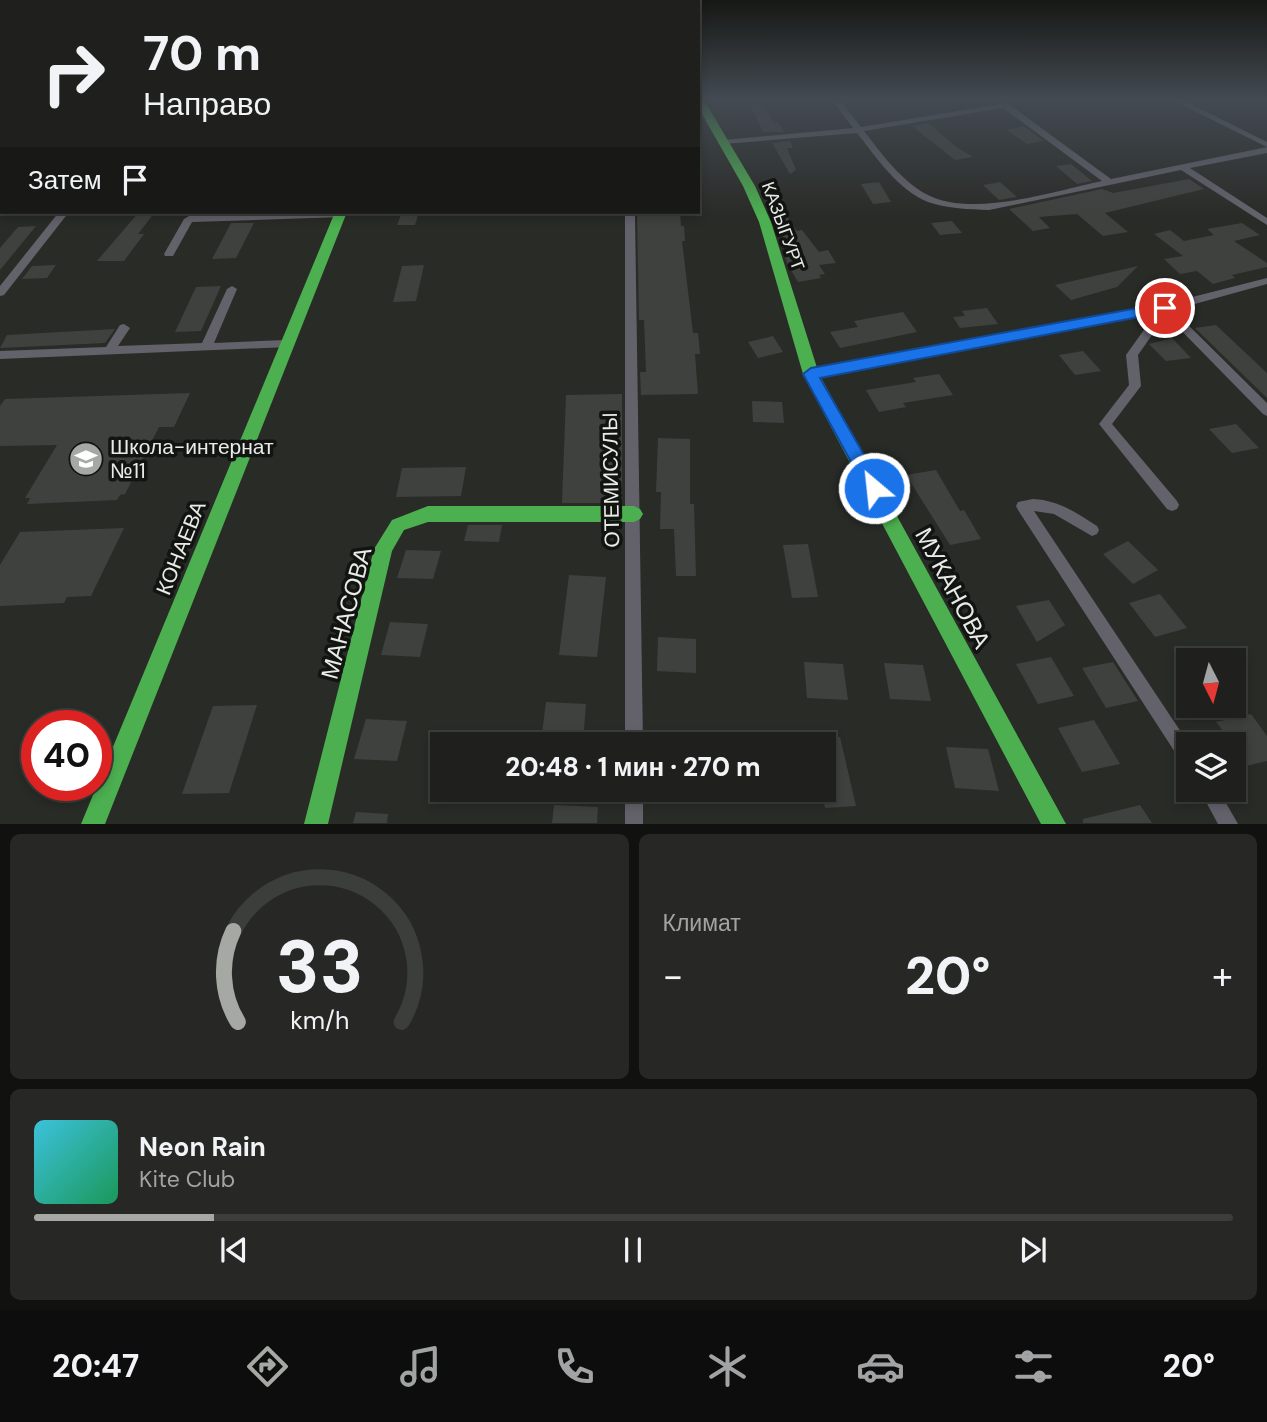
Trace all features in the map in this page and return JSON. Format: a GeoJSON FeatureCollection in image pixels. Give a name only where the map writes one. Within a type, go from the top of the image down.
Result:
{"type":"FeatureCollection","features":[{"type":"Feature","properties":{"kind":"street","name":"КАЗЫГУРТ"},"geometry":{"type":"LineString","coordinates":[[721,138],[749,186],[765,222],[811,374]]}},
{"type":"Feature","properties":{"kind":"street"},"geometry":{"type":"LineString","coordinates":[[723,142],[763,138]]}},
{"type":"Feature","properties":{"kind":"street"},"geometry":{"type":"LineString","coordinates":[[866,138],[922,197],[948,205],[989,208],[1184,168],[1267,147]]}},
{"type":"Feature","properties":{"kind":"street"},"geometry":{"type":"LineString","coordinates":[[1049,138],[1110,183]]}},
{"type":"Feature","properties":{"kind":"street"},"geometry":{"type":"LineString","coordinates":[[1250,138],[1267,147]]}},
{"type":"Feature","properties":{"kind":"street"},"geometry":{"type":"LineString","coordinates":[[1184,168],[1267,222]]}},
{"type":"Feature","properties":{"kind":"street"},"geometry":{"type":"LineString","coordinates":[[0,293],[62,214]]}},
{"type":"Feature","properties":{"kind":"street"},"geometry":{"type":"LineString","coordinates":[[169,254],[189,219],[315,214]]}},
{"type":"Feature","properties":{"kind":"street","name":"КОНАЕВА"},"geometry":{"type":"LineString","coordinates":[[93,824],[340,214]]}},
{"type":"Feature","properties":{"kind":"street","name":"ОТЕМИСУЛЫ"},"geometry":{"type":"LineString","coordinates":[[630,216],[635,514],[634,732]]}},
{"type":"Feature","properties":{"kind":"street"},"geometry":{"type":"LineString","coordinates":[[811,374],[1165,308],[1267,281]]}},
{"type":"Feature","properties":{"kind":"street"},"geometry":{"type":"LineString","coordinates":[[206,348],[232,289]]}},
{"type":"Feature","properties":{"kind":"street"},"geometry":{"type":"LineString","coordinates":[[1165,308],[1267,411]]}},
{"type":"Feature","properties":{"kind":"street"},"geometry":{"type":"LineString","coordinates":[[1165,308],[1132,355],[1135,386],[1105,424],[1171,505]]}},
{"type":"Feature","properties":{"kind":"street"},"geometry":{"type":"LineString","coordinates":[[109,351],[124,328]]}},
{"type":"Feature","properties":{"kind":"street"},"geometry":{"type":"LineString","coordinates":[[0,355],[285,344]]}},
{"type":"Feature","properties":{"kind":"street","name":"МУКАНОВА"},"geometry":{"type":"LineString","coordinates":[[811,374],[1054,824]]}},
{"type":"Feature","properties":{"kind":"street"},"geometry":{"type":"LineString","coordinates":[[1092,530],[1068,515],[1040,503],[1023,506],[1176,739]]}},
{"type":"Feature","properties":{"kind":"street","name":"МАНАСОВА"},"geometry":{"type":"LineString","coordinates":[[316,824],[383,549],[398,526],[428,514],[635,514]]}},
{"type":"Feature","properties":{"kind":"street"},"geometry":{"type":"LineString","coordinates":[[634,802],[634,824]]}},
{"type":"Feature","properties":{"kind":"street"},"geometry":{"type":"LineString","coordinates":[[1216,802],[1229,824]]}},
{"type":"Feature","properties":{"kind":"building"},"geometry":{"type":"Polygon","coordinates":[[[928,138],[947,138],[973,157],[955,160],[928,138]]]}},
{"type":"Feature","properties":{"kind":"building"},"geometry":{"type":"Polygon","coordinates":[[[1019,138],[1040,138],[1043,141],[1027,144],[1019,138]]]}},
{"type":"Feature","properties":{"kind":"building"},"geometry":{"type":"Polygon","coordinates":[[[790,141],[793,148],[787,148],[796,170],[790,174],[772,143],[790,141]]]}},
{"type":"Feature","properties":{"kind":"building"},"geometry":{"type":"Polygon","coordinates":[[[1071,164],[1092,181],[1077,184],[1056,166],[1071,164]]]}},
{"type":"Feature","properties":{"kind":"building"},"geometry":{"type":"Polygon","coordinates":[[[1189,179],[1204,189],[1105,213],[1128,232],[1103,236],[1077,214],[1039,217],[1050,228],[1033,231],[1009,209],[1102,189],[1113,193],[1189,179]]]}},
{"type":"Feature","properties":{"kind":"building"},"geometry":{"type":"Polygon","coordinates":[[[879,182],[891,202],[873,204],[861,184],[879,182]]]}},
{"type":"Feature","properties":{"kind":"building"},"geometry":{"type":"Polygon","coordinates":[[[1000,182],[1017,197],[999,200],[983,185],[1000,182]]]}},
{"type":"Feature","properties":{"kind":"building"},"geometry":{"type":"Polygon","coordinates":[[[137,214],[153,214],[138,234],[144,234],[124,261],[97,261],[137,214]]]}},
{"type":"Feature","properties":{"kind":"building"},"geometry":{"type":"Polygon","coordinates":[[[401,214],[418,214],[415,225],[397,225],[401,214]]]}},
{"type":"Feature","properties":{"kind":"building"},"geometry":{"type":"Polygon","coordinates":[[[637,214],[680,214],[681,226],[684,226],[685,241],[682,241],[693,333],[698,333],[700,354],[695,354],[698,394],[641,395],[640,372],[646,372],[644,320],[639,320],[637,214]]]}},
{"type":"Feature","properties":{"kind":"building"},"geometry":{"type":"Polygon","coordinates":[[[785,214],[797,231],[802,230],[819,252],[828,250],[836,263],[819,265],[825,274],[819,275],[821,278],[798,282],[788,265],[785,257],[791,256],[781,242],[781,234],[772,216],[785,214]]]}},
{"type":"Feature","properties":{"kind":"building"},"geometry":{"type":"Polygon","coordinates":[[[952,221],[962,233],[940,235],[931,223],[952,221]]]}},
{"type":"Feature","properties":{"kind":"building"},"geometry":{"type":"Polygon","coordinates":[[[231,223],[254,223],[236,258],[212,259],[231,223]]]}},
{"type":"Feature","properties":{"kind":"building"},"geometry":{"type":"Polygon","coordinates":[[[1242,223],[1260,235],[1234,241],[1267,263],[1267,267],[1232,275],[1235,278],[1213,284],[1197,271],[1180,274],[1164,259],[1183,256],[1154,234],[1170,230],[1184,241],[1214,235],[1207,229],[1242,223]]]}},
{"type":"Feature","properties":{"kind":"building"},"geometry":{"type":"Polygon","coordinates":[[[36,226],[0,270],[0,248],[18,227],[36,226]]]}},
{"type":"Feature","properties":{"kind":"building"},"geometry":{"type":"Polygon","coordinates":[[[56,265],[47,278],[22,279],[32,266],[56,265]]]}},
{"type":"Feature","properties":{"kind":"building"},"geometry":{"type":"Polygon","coordinates":[[[424,265],[416,301],[393,302],[402,266],[424,265]]]}},
{"type":"Feature","properties":{"kind":"building"},"geometry":{"type":"Polygon","coordinates":[[[1138,266],[1117,287],[1071,300],[1055,285],[1138,266]]]}},
{"type":"Feature","properties":{"kind":"building"},"geometry":{"type":"Polygon","coordinates":[[[221,286],[201,331],[175,332],[196,287],[221,286]]]}},
{"type":"Feature","properties":{"kind":"building"},"geometry":{"type":"Polygon","coordinates":[[[987,308],[998,324],[960,328],[953,317],[965,316],[962,311],[987,308]]]}},
{"type":"Feature","properties":{"kind":"building"},"geometry":{"type":"Polygon","coordinates":[[[903,312],[917,332],[840,348],[830,332],[858,327],[854,321],[903,312]]]}},
{"type":"Feature","properties":{"kind":"building"},"geometry":{"type":"Polygon","coordinates":[[[1216,325],[1267,373],[1267,398],[1195,328],[1216,325]]]}},
{"type":"Feature","properties":{"kind":"building"},"geometry":{"type":"Polygon","coordinates":[[[115,329],[105,343],[0,348],[7,335],[115,329]]]}},
{"type":"Feature","properties":{"kind":"building"},"geometry":{"type":"Polygon","coordinates":[[[773,336],[783,352],[758,358],[748,342],[773,336]]]}},
{"type":"Feature","properties":{"kind":"building"},"geometry":{"type":"Polygon","coordinates":[[[1172,338],[1191,358],[1166,361],[1149,344],[1172,338]]]}},
{"type":"Feature","properties":{"kind":"building"},"geometry":{"type":"Polygon","coordinates":[[[1083,351],[1101,371],[1075,375],[1059,355],[1083,351]]]}},
{"type":"Feature","properties":{"kind":"building"},"geometry":{"type":"Polygon","coordinates":[[[939,374],[953,395],[903,403],[906,407],[879,412],[866,390],[916,382],[913,378],[939,374]]]}},
{"type":"Feature","properties":{"kind":"building"},"geometry":{"type":"Polygon","coordinates":[[[190,393],[174,427],[159,427],[125,494],[120,495],[117,500],[27,504],[30,498],[25,498],[57,445],[0,446],[0,406],[5,399],[190,393]]]}},
{"type":"Feature","properties":{"kind":"building"},"geometry":{"type":"Polygon","coordinates":[[[622,394],[622,503],[562,503],[566,395],[622,394]]]}},
{"type":"Feature","properties":{"kind":"building"},"geometry":{"type":"Polygon","coordinates":[[[752,401],[782,402],[784,423],[753,422],[752,401]]]}},
{"type":"Feature","properties":{"kind":"building"},"geometry":{"type":"Polygon","coordinates":[[[1236,424],[1259,448],[1232,453],[1209,429],[1236,424]]]}},
{"type":"Feature","properties":{"kind":"building"},"geometry":{"type":"Polygon","coordinates":[[[658,438],[690,439],[690,504],[694,504],[696,576],[676,576],[674,529],[660,529],[661,492],[656,492],[658,438]]]}},
{"type":"Feature","properties":{"kind":"building"},"geometry":{"type":"Polygon","coordinates":[[[466,467],[461,496],[396,497],[402,468],[466,467]]]}},
{"type":"Feature","properties":{"kind":"building"},"geometry":{"type":"Polygon","coordinates":[[[936,470],[960,511],[964,510],[981,539],[950,545],[906,475],[936,470]]]}},
{"type":"Feature","properties":{"kind":"building"},"geometry":{"type":"Polygon","coordinates":[[[468,525],[502,525],[499,542],[464,541],[468,525]]]}},
{"type":"Feature","properties":{"kind":"building"},"geometry":{"type":"Polygon","coordinates":[[[124,528],[91,596],[67,597],[64,603],[0,606],[0,565],[20,532],[124,528]]]}},
{"type":"Feature","properties":{"kind":"building"},"geometry":{"type":"Polygon","coordinates":[[[1128,541],[1158,570],[1133,584],[1103,554],[1128,541]]]}},
{"type":"Feature","properties":{"kind":"building"},"geometry":{"type":"Polygon","coordinates":[[[808,544],[818,597],[792,598],[783,545],[808,544]]]}},
{"type":"Feature","properties":{"kind":"building"},"geometry":{"type":"Polygon","coordinates":[[[406,550],[441,551],[433,579],[397,578],[406,550]]]}},
{"type":"Feature","properties":{"kind":"building"},"geometry":{"type":"Polygon","coordinates":[[[569,575],[606,577],[597,657],[559,655],[569,575]]]}},
{"type":"Feature","properties":{"kind":"building"},"geometry":{"type":"Polygon","coordinates":[[[1160,594],[1187,628],[1155,637],[1129,603],[1160,594]]]}},
{"type":"Feature","properties":{"kind":"building"},"geometry":{"type":"Polygon","coordinates":[[[1049,600],[1065,625],[1037,642],[1016,606],[1049,600]]]}},
{"type":"Feature","properties":{"kind":"building"},"geometry":{"type":"Polygon","coordinates":[[[390,622],[428,624],[420,657],[381,655],[390,622]]]}},
{"type":"Feature","properties":{"kind":"building"},"geometry":{"type":"Polygon","coordinates":[[[658,637],[696,639],[696,673],[657,671],[658,637]]]}},
{"type":"Feature","properties":{"kind":"building"},"geometry":{"type":"Polygon","coordinates":[[[1051,657],[1074,696],[1038,704],[1016,664],[1051,657]]]}},
{"type":"Feature","properties":{"kind":"building"},"geometry":{"type":"Polygon","coordinates":[[[804,662],[843,664],[848,700],[807,698],[804,662]]]}},
{"type":"Feature","properties":{"kind":"building"},"geometry":{"type":"Polygon","coordinates":[[[1113,662],[1138,701],[1106,708],[1082,668],[1113,662]]]}},
{"type":"Feature","properties":{"kind":"building"},"geometry":{"type":"Polygon","coordinates":[[[884,663],[923,665],[931,701],[890,699],[884,663]]]}},
{"type":"Feature","properties":{"kind":"building"},"geometry":{"type":"Polygon","coordinates":[[[546,702],[586,704],[584,732],[542,732],[546,702]]]}},
{"type":"Feature","properties":{"kind":"building"},"geometry":{"type":"Polygon","coordinates":[[[257,705],[229,793],[182,794],[213,706],[257,705]]]}},
{"type":"Feature","properties":{"kind":"building"},"geometry":{"type":"Polygon","coordinates":[[[1251,714],[1267,736],[1267,761],[1246,766],[1246,732],[1224,732],[1216,722],[1246,718],[1246,715],[1251,714]]]}},
{"type":"Feature","properties":{"kind":"building"},"geometry":{"type":"Polygon","coordinates":[[[366,719],[407,721],[397,761],[354,759],[366,719]]]}},
{"type":"Feature","properties":{"kind":"building"},"geometry":{"type":"Polygon","coordinates":[[[1094,720],[1120,764],[1082,772],[1058,728],[1094,720]]]}},
{"type":"Feature","properties":{"kind":"building"},"geometry":{"type":"Polygon","coordinates":[[[836,737],[840,737],[856,806],[825,808],[824,802],[836,802],[836,737]]]}},
{"type":"Feature","properties":{"kind":"building"},"geometry":{"type":"Polygon","coordinates":[[[946,747],[988,749],[999,791],[955,788],[946,747]]]}},
{"type":"Feature","properties":{"kind":"building"},"geometry":{"type":"Polygon","coordinates":[[[554,805],[598,807],[597,823],[552,823],[554,805]]]}},
{"type":"Feature","properties":{"kind":"building"},"geometry":{"type":"Polygon","coordinates":[[[1140,805],[1152,823],[1083,823],[1083,819],[1140,805]]]}},
{"type":"Feature","properties":{"kind":"building"},"geometry":{"type":"Polygon","coordinates":[[[356,812],[388,814],[387,823],[353,823],[356,812]]]}},
{"type":"Feature","properties":{"kind":"traffic: fast"},"geometry":{"type":"LineString","coordinates":[[721,138],[749,186],[765,222],[811,374],[1054,824]]}},
{"type":"Feature","properties":{"kind":"traffic: fast"},"geometry":{"type":"LineString","coordinates":[[93,824],[340,214]]}},
{"type":"Feature","properties":{"kind":"traffic: fast"},"geometry":{"type":"LineString","coordinates":[[316,824],[383,549],[398,525],[428,514],[634,514]]}},
{"type":"Feature","properties":{"kind":"place","name":"Школа-интернат №11"},"geometry":{"type":"Point","coordinates":[86,459]}},
{"type":"Feature","properties":{"kind":"route"},"geometry":{"type":"LineString","coordinates":[[874,488],[811,374],[1165,308]]}}]}
